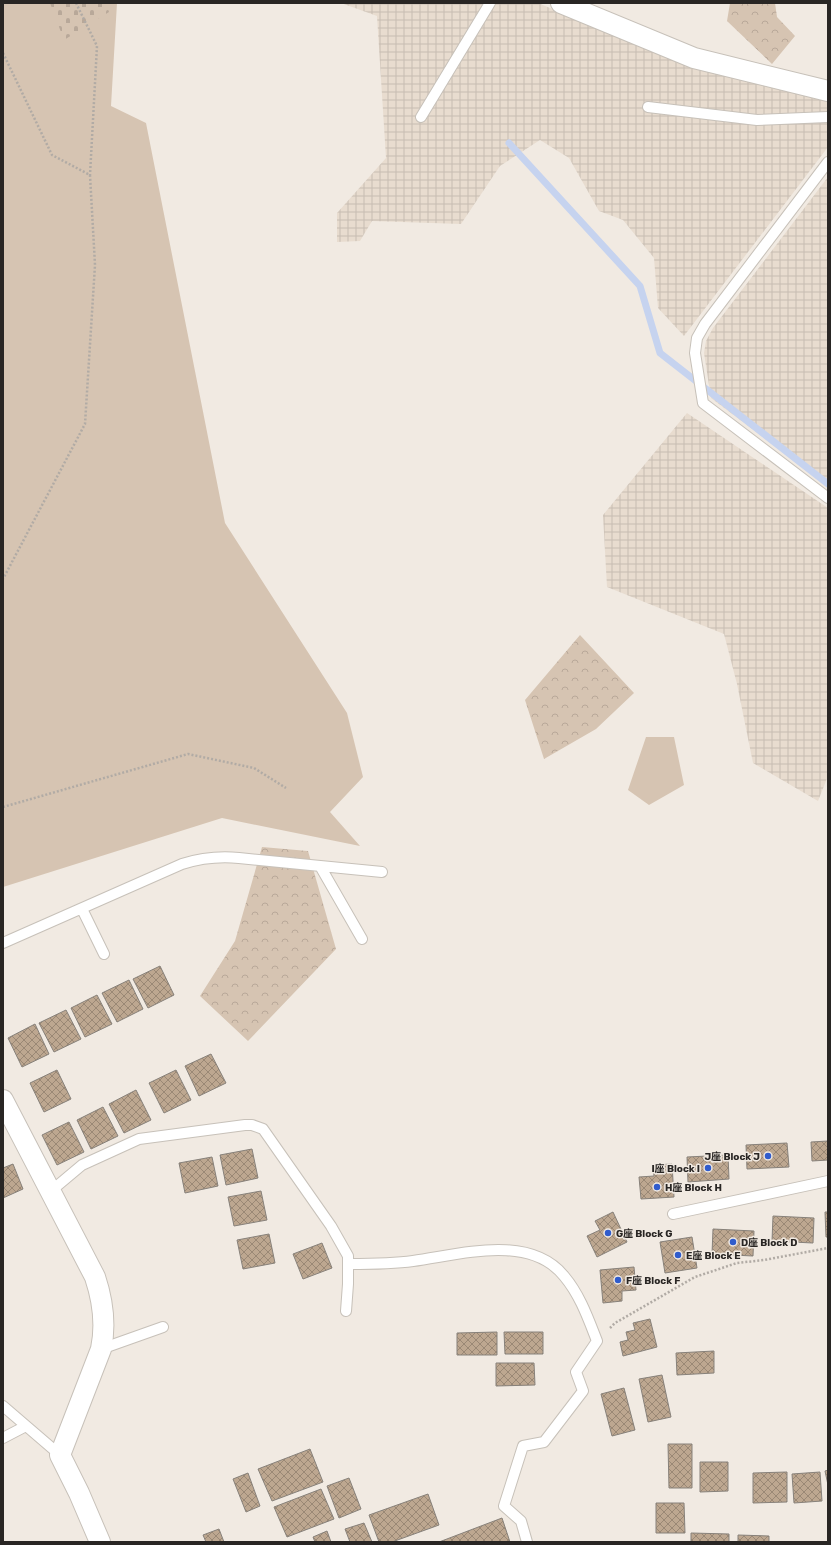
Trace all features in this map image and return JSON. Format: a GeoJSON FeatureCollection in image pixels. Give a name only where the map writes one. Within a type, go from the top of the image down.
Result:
{"type":"FeatureCollection","features":[{"type":"Feature","properties":{"kind":"street"},"geometry":{"type":"LineString","coordinates":[[561,3],[694,58],[828,91]]}},
{"type":"Feature","properties":{"kind":"street"},"geometry":{"type":"LineString","coordinates":[[3,1100],[96,1277],[104,1317],[101,1349],[60,1455],[79,1493],[100,1542]]}},
{"type":"Feature","properties":{"kind":"lane"},"geometry":{"type":"LineString","coordinates":[[421,117],[490,3]]}},
{"type":"Feature","properties":{"kind":"lane"},"geometry":{"type":"LineString","coordinates":[[648,107],[757,120],[828,117]]}},
{"type":"Feature","properties":{"kind":"lane"},"geometry":{"type":"LineString","coordinates":[[828,162],[705,324],[697,338],[695,353],[703,403],[828,498]]}},
{"type":"Feature","properties":{"kind":"lane"},"geometry":{"type":"LineString","coordinates":[[3,943],[197,860],[219,856],[382,872]]}},
{"type":"Feature","properties":{"kind":"lane"},"geometry":{"type":"LineString","coordinates":[[320,866],[362,939]]}},
{"type":"Feature","properties":{"kind":"lane"},"geometry":{"type":"LineString","coordinates":[[82,909],[104,954]]}},
{"type":"Feature","properties":{"kind":"lane"},"geometry":{"type":"LineString","coordinates":[[51,1191],[82,1165],[139,1139],[252,1125],[263,1129],[331,1226],[348,1256],[349,1264],[346,1312]]}},
{"type":"Feature","properties":{"kind":"lane"},"geometry":{"type":"LineString","coordinates":[[673,1214],[828,1181]]}},
{"type":"Feature","properties":{"kind":"lane"},"geometry":{"type":"LineString","coordinates":[[349,1264],[386,1264],[464,1252],[502,1249],[542,1258],[563,1275],[579,1297],[597,1341],[576,1372],[583,1391],[544,1442],[522,1446],[504,1506],[521,1521],[526,1542]]}},
{"type":"Feature","properties":{"kind":"lane"},"geometry":{"type":"LineString","coordinates":[[101,1349],[163,1327]]}},
{"type":"Feature","properties":{"kind":"lane"},"geometry":{"type":"LineString","coordinates":[[3,1406],[60,1455]]}},
{"type":"Feature","properties":{"kind":"lane"},"geometry":{"type":"LineString","coordinates":[[3,1438],[26,1426]]}},
{"type":"Feature","properties":{"kind":"path"},"geometry":{"type":"LineString","coordinates":[[3,579],[85,424],[95,265],[90,175],[97,46],[76,3]]}},
{"type":"Feature","properties":{"kind":"path"},"geometry":{"type":"LineString","coordinates":[[3,54],[52,155],[90,175]]}},
{"type":"Feature","properties":{"kind":"path"},"geometry":{"type":"LineString","coordinates":[[3,807],[188,754],[254,768],[286,788]]}},
{"type":"Feature","properties":{"kind":"path"},"geometry":{"type":"LineString","coordinates":[[597,1341],[615,1323],[695,1277],[737,1263],[764,1260],[828,1248]]}},
{"type":"Feature","properties":{"kind":"shaded area"},"geometry":{"type":"Polygon","coordinates":[[[341,3],[538,3],[691,67],[828,99],[828,147],[684,336],[658,308],[654,258],[623,220],[599,211],[569,158],[540,140],[500,166],[461,224],[372,221],[360,241],[337,242],[337,213],[386,158],[377,16],[341,3]]]}},
{"type":"Feature","properties":{"kind":"shaded area"},"geometry":{"type":"Polygon","coordinates":[[[828,177],[828,486],[711,398],[704,353],[706,341],[713,328],[828,177]]]}},
{"type":"Feature","properties":{"kind":"shaded area"},"geometry":{"type":"Polygon","coordinates":[[[687,413],[828,508],[828,776],[818,801],[753,763],[737,684],[724,634],[607,587],[603,515],[687,413]]]}},
{"type":"Feature","properties":{"kind":"green space"},"geometry":{"type":"Polygon","coordinates":[[[3,3],[117,3],[111,106],[146,123],[225,523],[347,713],[363,777],[330,812],[360,846],[222,818],[3,887],[3,3]]]}},
{"type":"Feature","properties":{"kind":"green space"},"geometry":{"type":"Polygon","coordinates":[[[50,3],[106,3],[109,12],[64,40],[50,3]]]}},
{"type":"Feature","properties":{"kind":"green space"},"geometry":{"type":"Polygon","coordinates":[[[730,3],[775,3],[777,17],[795,36],[772,64],[727,21],[730,3]]]}},
{"type":"Feature","properties":{"kind":"green space"},"geometry":{"type":"Polygon","coordinates":[[[580,635],[634,693],[596,729],[544,759],[525,700],[580,635]]]}},
{"type":"Feature","properties":{"kind":"green space"},"geometry":{"type":"Polygon","coordinates":[[[646,737],[674,737],[684,785],[649,805],[628,790],[646,737]]]}},
{"type":"Feature","properties":{"kind":"green space"},"geometry":{"type":"Polygon","coordinates":[[[262,847],[308,851],[336,949],[248,1041],[200,996],[235,941],[262,847]]]}},
{"type":"Feature","properties":{"kind":"building"},"geometry":{"type":"Polygon","coordinates":[[[160,966],[174,995],[148,1008],[133,979],[160,966]]]}},
{"type":"Feature","properties":{"kind":"building"},"geometry":{"type":"Polygon","coordinates":[[[129,980],[143,1009],[117,1022],[102,993],[129,980]]]}},
{"type":"Feature","properties":{"kind":"building"},"geometry":{"type":"Polygon","coordinates":[[[97,995],[112,1024],[85,1037],[71,1008],[97,995]]]}},
{"type":"Feature","properties":{"kind":"building"},"geometry":{"type":"Polygon","coordinates":[[[66,1010],[81,1039],[54,1052],[39,1023],[66,1010]]]}},
{"type":"Feature","properties":{"kind":"building"},"geometry":{"type":"Polygon","coordinates":[[[35,1024],[49,1054],[22,1067],[8,1038],[35,1024]]]}},
{"type":"Feature","properties":{"kind":"building"},"geometry":{"type":"Polygon","coordinates":[[[211,1054],[226,1083],[199,1096],[185,1066],[211,1054]]]}},
{"type":"Feature","properties":{"kind":"building"},"geometry":{"type":"Polygon","coordinates":[[[57,1070],[71,1099],[44,1112],[30,1083],[57,1070]]]}},
{"type":"Feature","properties":{"kind":"building"},"geometry":{"type":"Polygon","coordinates":[[[176,1070],[191,1100],[164,1113],[149,1083],[176,1070]]]}},
{"type":"Feature","properties":{"kind":"building"},"geometry":{"type":"Polygon","coordinates":[[[136,1090],[151,1120],[124,1133],[109,1104],[136,1090]]]}},
{"type":"Feature","properties":{"kind":"building"},"geometry":{"type":"Polygon","coordinates":[[[103,1107],[118,1136],[91,1149],[77,1120],[103,1107]]]}},
{"type":"Feature","properties":{"kind":"building"},"geometry":{"type":"Polygon","coordinates":[[[69,1122],[84,1152],[57,1165],[42,1135],[69,1122]]]}},
{"type":"Feature","properties":{"kind":"building"},"geometry":{"type":"Polygon","coordinates":[[[828,1141],[828,1160],[812,1161],[811,1142],[828,1141]]]}},
{"type":"Feature","properties":{"kind":"building","name":"J座 Block J"},"geometry":{"type":"Polygon","coordinates":[[[787,1143],[789,1167],[747,1169],[746,1145],[787,1143]]]}},
{"type":"Feature","properties":{"kind":"building"},"geometry":{"type":"Polygon","coordinates":[[[252,1149],[258,1178],[226,1185],[220,1155],[252,1149]]]}},
{"type":"Feature","properties":{"kind":"building","name":"I座 Block I"},"geometry":{"type":"Polygon","coordinates":[[[728,1155],[729,1179],[688,1182],[687,1157],[728,1155]]]}},
{"type":"Feature","properties":{"kind":"building"},"geometry":{"type":"Polygon","coordinates":[[[212,1157],[218,1186],[185,1193],[179,1163],[212,1157]]]}},
{"type":"Feature","properties":{"kind":"building"},"geometry":{"type":"Polygon","coordinates":[[[13,1164],[23,1189],[3,1198],[3,1168],[13,1164]]]}},
{"type":"Feature","properties":{"kind":"building","name":"H座 Block H"},"geometry":{"type":"Polygon","coordinates":[[[672,1164],[674,1197],[641,1199],[639,1177],[654,1176],[653,1165],[672,1164]]]}},
{"type":"Feature","properties":{"kind":"building"},"geometry":{"type":"Polygon","coordinates":[[[261,1191],[267,1220],[234,1226],[228,1197],[261,1191]]]}},
{"type":"Feature","properties":{"kind":"building","name":"G座 Block G"},"geometry":{"type":"Polygon","coordinates":[[[613,1212],[627,1242],[597,1257],[587,1236],[600,1230],[595,1221],[613,1212]]]}},
{"type":"Feature","properties":{"kind":"building"},"geometry":{"type":"Polygon","coordinates":[[[825,1212],[828,1212],[828,1237],[826,1237],[825,1212]]]}},
{"type":"Feature","properties":{"kind":"building"},"geometry":{"type":"Polygon","coordinates":[[[773,1216],[814,1218],[813,1243],[772,1241],[773,1216]]]}},
{"type":"Feature","properties":{"kind":"building","name":"D座 Block D"},"geometry":{"type":"Polygon","coordinates":[[[713,1229],[754,1231],[753,1256],[712,1254],[713,1229]]]}},
{"type":"Feature","properties":{"kind":"building"},"geometry":{"type":"Polygon","coordinates":[[[269,1234],[275,1263],[243,1269],[237,1240],[269,1234]]]}},
{"type":"Feature","properties":{"kind":"building","name":"E座 Block E"},"geometry":{"type":"Polygon","coordinates":[[[692,1237],[697,1268],[665,1273],[660,1242],[692,1237]]]}},
{"type":"Feature","properties":{"kind":"building"},"geometry":{"type":"Polygon","coordinates":[[[322,1243],[332,1268],[303,1279],[293,1254],[322,1243]]]}},
{"type":"Feature","properties":{"kind":"building","name":"F座 Block F"},"geometry":{"type":"Polygon","coordinates":[[[634,1267],[636,1290],[622,1291],[622,1301],[603,1303],[600,1270],[634,1267]]]}},
{"type":"Feature","properties":{"kind":"building"},"geometry":{"type":"Polygon","coordinates":[[[650,1319],[657,1347],[623,1356],[620,1342],[628,1340],[626,1332],[635,1330],[633,1323],[650,1319]]]}},
{"type":"Feature","properties":{"kind":"building"},"geometry":{"type":"Polygon","coordinates":[[[497,1332],[497,1355],[457,1355],[457,1333],[497,1332]]]}},
{"type":"Feature","properties":{"kind":"building"},"geometry":{"type":"Polygon","coordinates":[[[504,1332],[543,1332],[543,1354],[505,1354],[504,1332]]]}},
{"type":"Feature","properties":{"kind":"building"},"geometry":{"type":"Polygon","coordinates":[[[714,1351],[714,1373],[677,1375],[676,1353],[714,1351]]]}},
{"type":"Feature","properties":{"kind":"building"},"geometry":{"type":"Polygon","coordinates":[[[496,1363],[534,1363],[535,1385],[496,1386],[496,1363]]]}},
{"type":"Feature","properties":{"kind":"building"},"geometry":{"type":"Polygon","coordinates":[[[662,1375],[671,1417],[648,1422],[639,1379],[662,1375]]]}},
{"type":"Feature","properties":{"kind":"building"},"geometry":{"type":"Polygon","coordinates":[[[624,1388],[635,1430],[612,1436],[601,1394],[624,1388]]]}},
{"type":"Feature","properties":{"kind":"building"},"geometry":{"type":"Polygon","coordinates":[[[668,1444],[692,1444],[692,1488],[669,1488],[668,1444]]]}},
{"type":"Feature","properties":{"kind":"building"},"geometry":{"type":"Polygon","coordinates":[[[310,1449],[323,1482],[272,1501],[258,1469],[310,1449]]]}},
{"type":"Feature","properties":{"kind":"building"},"geometry":{"type":"Polygon","coordinates":[[[700,1462],[728,1462],[728,1491],[700,1492],[700,1462]]]}},
{"type":"Feature","properties":{"kind":"building"},"geometry":{"type":"Polygon","coordinates":[[[828,1470],[828,1485],[825,1471],[828,1470]]]}},
{"type":"Feature","properties":{"kind":"building"},"geometry":{"type":"Polygon","coordinates":[[[787,1472],[787,1502],[753,1503],[753,1473],[787,1472]]]}},
{"type":"Feature","properties":{"kind":"building"},"geometry":{"type":"Polygon","coordinates":[[[820,1472],[822,1501],[794,1503],[792,1474],[820,1472]]]}},
{"type":"Feature","properties":{"kind":"building"},"geometry":{"type":"Polygon","coordinates":[[[248,1473],[260,1506],[246,1512],[233,1479],[248,1473]]]}},
{"type":"Feature","properties":{"kind":"building"},"geometry":{"type":"Polygon","coordinates":[[[349,1478],[361,1509],[339,1518],[327,1486],[349,1478]]]}},
{"type":"Feature","properties":{"kind":"building"},"geometry":{"type":"Polygon","coordinates":[[[321,1489],[334,1519],[287,1537],[274,1507],[321,1489]]]}},
{"type":"Feature","properties":{"kind":"building"},"geometry":{"type":"Polygon","coordinates":[[[428,1494],[439,1525],[392,1542],[379,1542],[369,1515],[428,1494]]]}},
{"type":"Feature","properties":{"kind":"building"},"geometry":{"type":"Polygon","coordinates":[[[656,1503],[684,1503],[685,1533],[656,1533],[656,1503]]]}},
{"type":"Feature","properties":{"kind":"building"},"geometry":{"type":"Polygon","coordinates":[[[502,1518],[510,1542],[439,1542],[502,1518]]]}},
{"type":"Feature","properties":{"kind":"building"},"geometry":{"type":"Polygon","coordinates":[[[364,1523],[372,1542],[350,1542],[345,1529],[364,1523]]]}},
{"type":"Feature","properties":{"kind":"building"},"geometry":{"type":"Polygon","coordinates":[[[219,1529],[224,1542],[206,1542],[203,1535],[219,1529]]]}},
{"type":"Feature","properties":{"kind":"building"},"geometry":{"type":"Polygon","coordinates":[[[327,1531],[331,1542],[315,1542],[313,1537],[327,1531]]]}},
{"type":"Feature","properties":{"kind":"building"},"geometry":{"type":"Polygon","coordinates":[[[691,1533],[729,1534],[729,1542],[691,1542],[691,1533]]]}},
{"type":"Feature","properties":{"kind":"building"},"geometry":{"type":"Polygon","coordinates":[[[738,1535],[769,1536],[769,1542],[738,1542],[738,1535]]]}},
{"type":"Feature","properties":{"kind":"waterway"},"geometry":{"type":"LineString","coordinates":[[509,143],[640,286],[660,353],[828,484]]}},
{"type":"Feature","properties":{"kind":"place","name":"J座 Block J"},"geometry":{"type":"Point","coordinates":[768,1156]}},
{"type":"Feature","properties":{"kind":"place","name":"I座 Block I"},"geometry":{"type":"Point","coordinates":[708,1168]}},
{"type":"Feature","properties":{"kind":"place","name":"H座 Block H"},"geometry":{"type":"Point","coordinates":[657,1187]}},
{"type":"Feature","properties":{"kind":"place","name":"G座 Block G"},"geometry":{"type":"Point","coordinates":[608,1233]}},
{"type":"Feature","properties":{"kind":"place","name":"D座 Block D"},"geometry":{"type":"Point","coordinates":[733,1242]}},
{"type":"Feature","properties":{"kind":"place","name":"E座 Block E"},"geometry":{"type":"Point","coordinates":[678,1255]}},
{"type":"Feature","properties":{"kind":"place","name":"F座 Block F"},"geometry":{"type":"Point","coordinates":[618,1280]}}]}
